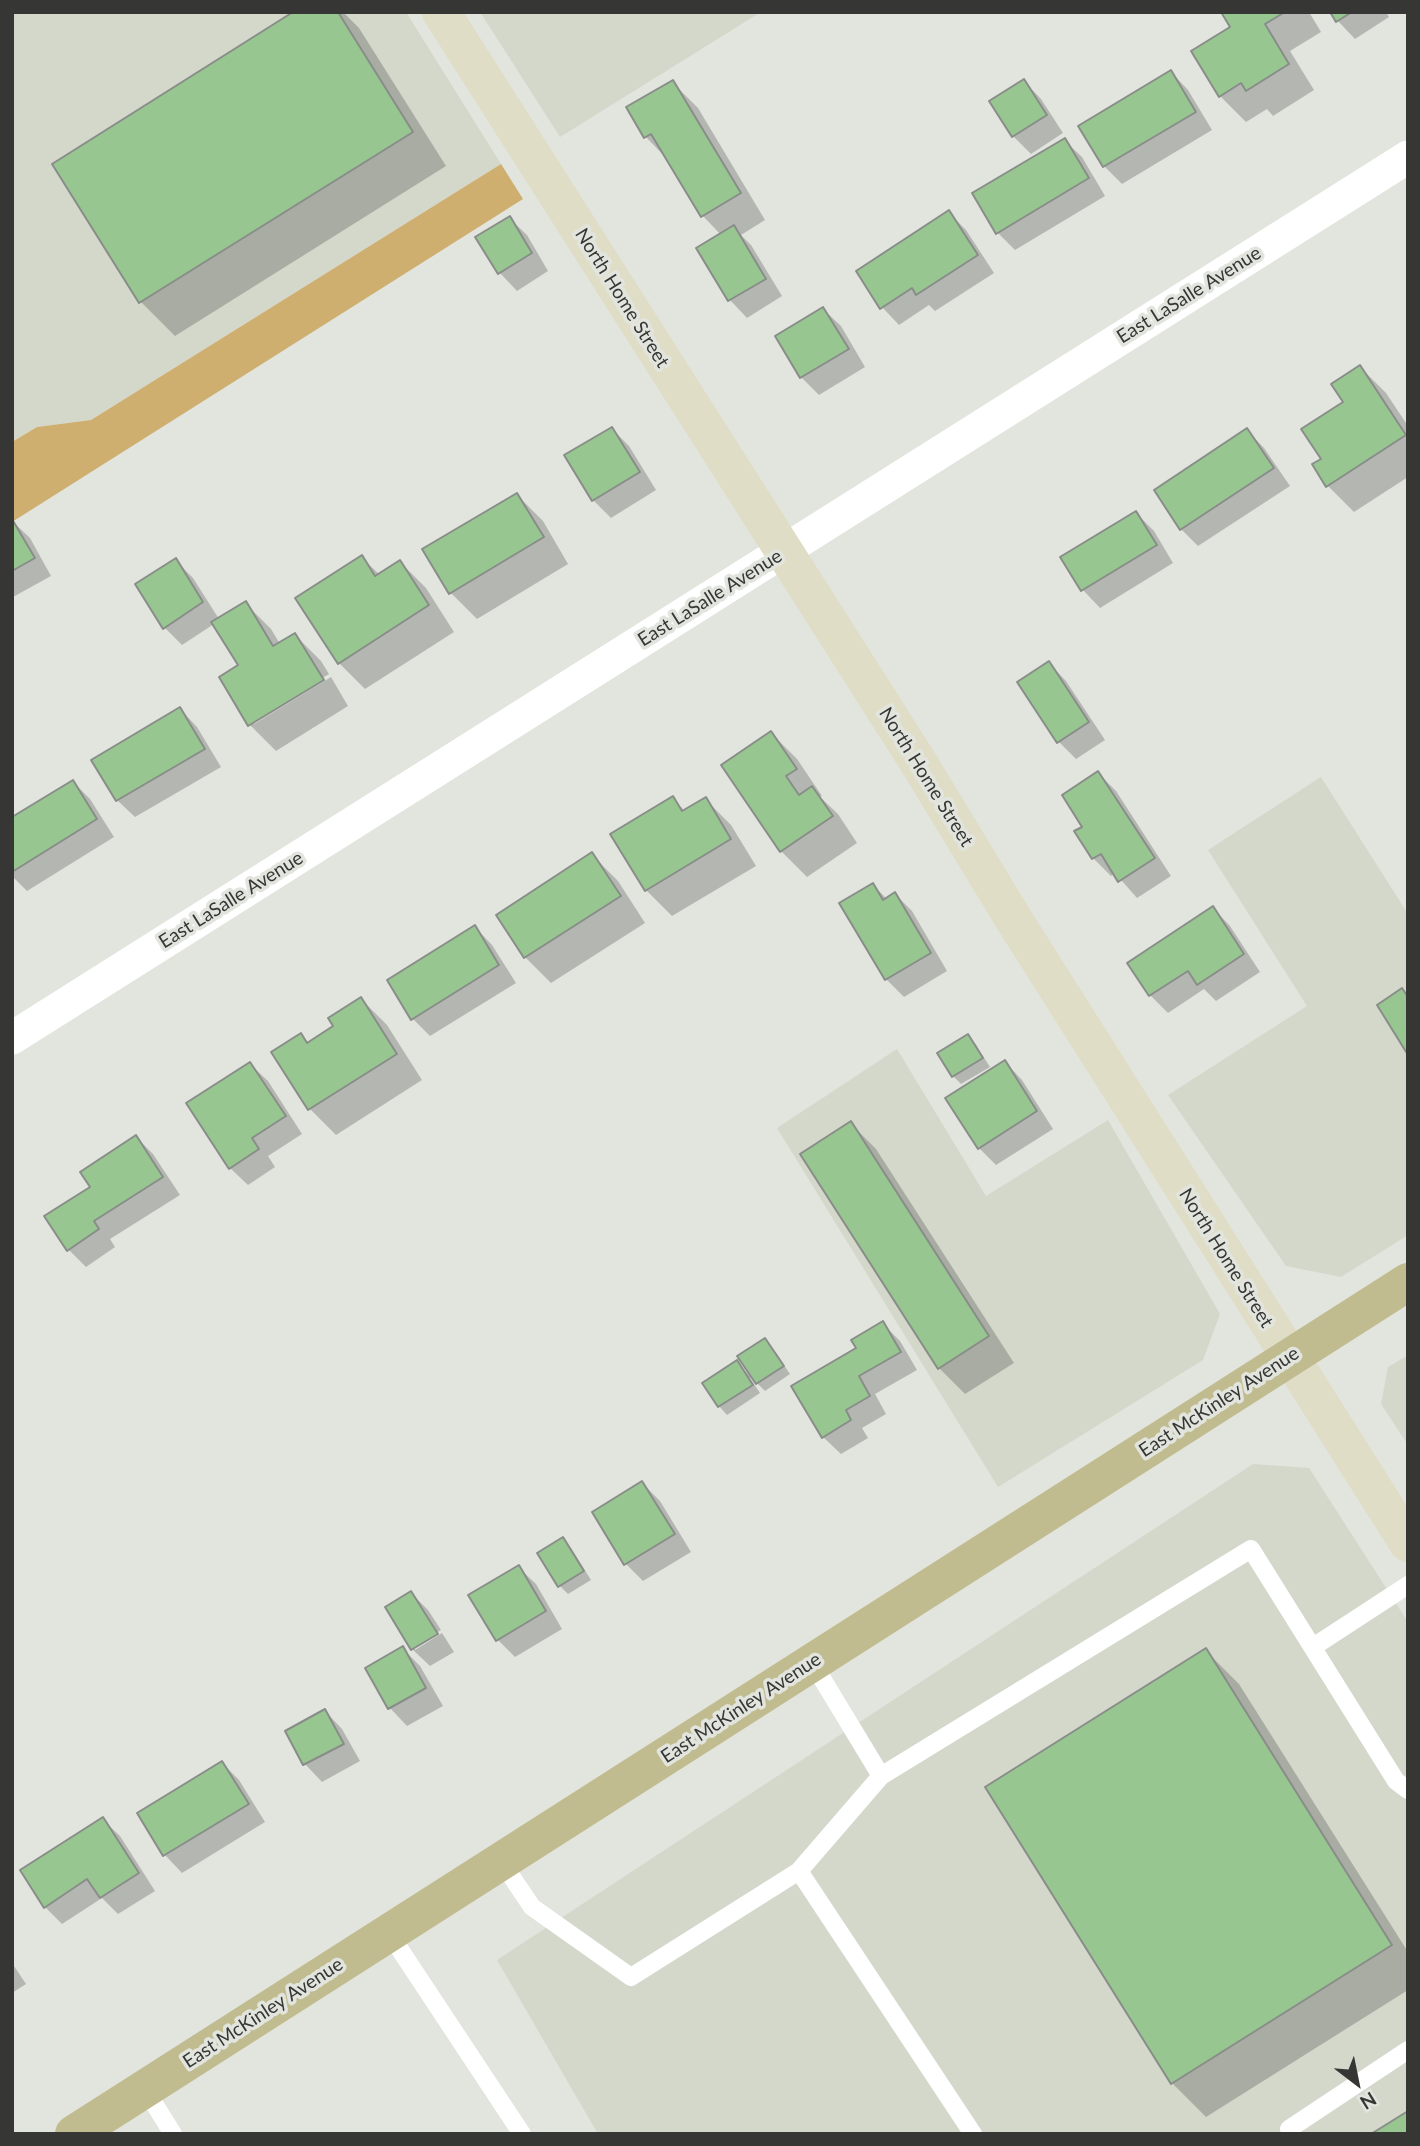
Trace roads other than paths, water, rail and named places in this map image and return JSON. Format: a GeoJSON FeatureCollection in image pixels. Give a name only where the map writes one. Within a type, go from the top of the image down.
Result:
{"type":"FeatureCollection","features":[{"type":"Feature","properties":{"kind":"main road","name":"East McKinley Avenue"},"geometry":{"type":"LineString","coordinates":[[75,2134],[1408,1282]]}},
{"type":"Feature","properties":{"kind":"street","name":"North Home Street"},"geometry":{"type":"LineString","coordinates":[[441,12],[920,765],[1011,915],[1408,1543]]}},
{"type":"Feature","properties":{"kind":"street","name":"East LaSalle Avenue"},"geometry":{"type":"LineString","coordinates":[[12,1038],[1408,157]]}},
{"type":"Feature","properties":{"kind":"lane"},"geometry":{"type":"LineString","coordinates":[[501,1861],[532,1907],[631,1977],[799,1871],[881,1776],[1251,1549],[1404,1782]]}},
{"type":"Feature","properties":{"kind":"lane"},"geometry":{"type":"LineString","coordinates":[[1313,1647],[1408,1585]]}},
{"type":"Feature","properties":{"kind":"lane"},"geometry":{"type":"LineString","coordinates":[[812,1662],[881,1776]]}},
{"type":"Feature","properties":{"kind":"lane"},"geometry":{"type":"LineString","coordinates":[[799,1871],[973,2134]]}},
{"type":"Feature","properties":{"kind":"lane"},"geometry":{"type":"LineString","coordinates":[[389,1933],[522,2134]]}},
{"type":"Feature","properties":{"kind":"lane"},"geometry":{"type":"LineString","coordinates":[[1288,2132],[1408,2050]]}},
{"type":"Feature","properties":{"kind":"lane"},"geometry":{"type":"LineString","coordinates":[[145,2089],[173,2134]]}}]}
